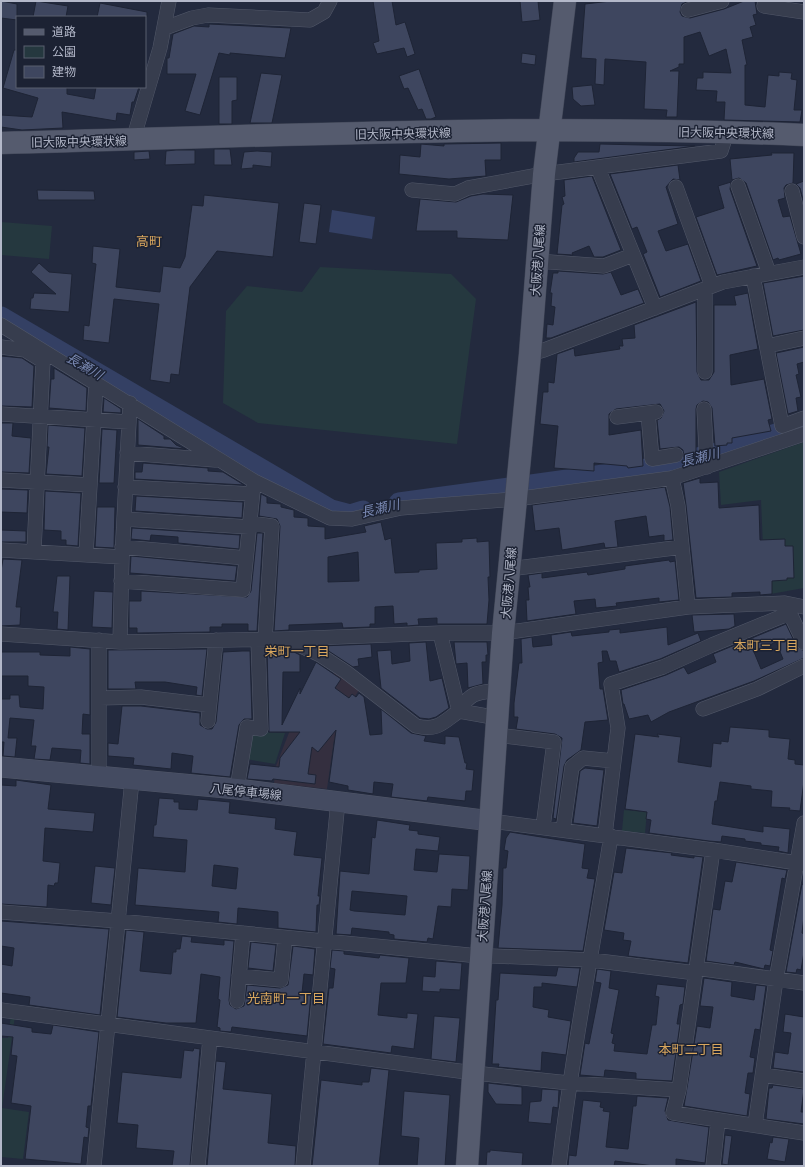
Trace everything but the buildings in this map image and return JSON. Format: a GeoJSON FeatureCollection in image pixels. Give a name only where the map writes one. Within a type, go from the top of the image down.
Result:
{"type":"FeatureCollection","features":[{"type":"Feature","properties":{"kind":"main road","name":"大阪港八尾線"},"geometry":{"type":"LineString","coordinates":[[467,1166],[474,1073],[480,955],[498,727],[503,633],[530,354],[544,174],[565,1]]}},
{"type":"Feature","properties":{"kind":"main road","name":"旧大阪中央環状線"},"geometry":{"type":"LineString","coordinates":[[1,143],[550,130],[727,132],[804,135]]}},
{"type":"Feature","properties":{"kind":"main road","name":"八尾停車場線"},"geometry":{"type":"LineString","coordinates":[[1,767],[237,789],[491,821]]}},
{"type":"Feature","properties":{"kind":"street"},"geometry":{"type":"LineString","coordinates":[[133,140],[165,28],[169,1]]}},
{"type":"Feature","properties":{"kind":"street"},"geometry":{"type":"LineString","coordinates":[[165,28],[192,18],[208,15],[310,20],[324,12],[330,1]]}},
{"type":"Feature","properties":{"kind":"street"},"geometry":{"type":"LineString","coordinates":[[765,1],[764,6],[804,12]]}},
{"type":"Feature","properties":{"kind":"street"},"geometry":{"type":"LineString","coordinates":[[688,10],[715,2]]}},
{"type":"Feature","properties":{"kind":"street"},"geometry":{"type":"LineString","coordinates":[[412,190],[455,194],[468,188],[544,174],[721,152],[727,132]]}},
{"type":"Feature","properties":{"kind":"street"},"geometry":{"type":"LineString","coordinates":[[598,168],[655,308]]}},
{"type":"Feature","properties":{"kind":"street"},"geometry":{"type":"LineString","coordinates":[[738,186],[768,273]]}},
{"type":"Feature","properties":{"kind":"street"},"geometry":{"type":"LineString","coordinates":[[676,187],[708,287],[705,372]]}},
{"type":"Feature","properties":{"kind":"street"},"geometry":{"type":"LineString","coordinates":[[792,191],[804,237]]}},
{"type":"Feature","properties":{"kind":"street"},"geometry":{"type":"LineString","coordinates":[[537,261],[604,266],[633,255]]}},
{"type":"Feature","properties":{"kind":"street"},"geometry":{"type":"LineString","coordinates":[[530,354],[723,282],[804,267]]}},
{"type":"Feature","properties":{"kind":"street"},"geometry":{"type":"LineString","coordinates":[[753,276],[782,426],[804,418]]}},
{"type":"Feature","properties":{"kind":"street"},"geometry":{"type":"LineString","coordinates":[[1,325],[130,403],[219,460],[253,488],[330,518],[352,519],[401,508],[516,490],[672,478],[706,461],[804,434]]}},
{"type":"Feature","properties":{"kind":"street"},"geometry":{"type":"LineString","coordinates":[[767,346],[804,338]]}},
{"type":"Feature","properties":{"kind":"street"},"geometry":{"type":"LineString","coordinates":[[1,347],[26,350],[43,361],[34,551]]}},
{"type":"Feature","properties":{"kind":"street"},"geometry":{"type":"LineString","coordinates":[[86,554],[96,383]]}},
{"type":"Feature","properties":{"kind":"street"},"geometry":{"type":"LineString","coordinates":[[120,642],[122,552],[130,403]]}},
{"type":"Feature","properties":{"kind":"street"},"geometry":{"type":"LineString","coordinates":[[704,409],[706,461]]}},
{"type":"Feature","properties":{"kind":"street"},"geometry":{"type":"LineString","coordinates":[[617,417],[652,412],[652,459],[676,455]]}},
{"type":"Feature","properties":{"kind":"street"},"geometry":{"type":"LineString","coordinates":[[1,414],[129,422]]}},
{"type":"Feature","properties":{"kind":"street"},"geometry":{"type":"LineString","coordinates":[[128,452],[219,460]]}},
{"type":"Feature","properties":{"kind":"street"},"geometry":{"type":"LineString","coordinates":[[672,478],[682,547],[688,607]]}},
{"type":"Feature","properties":{"kind":"street"},"geometry":{"type":"LineString","coordinates":[[1,480],[90,485]]}},
{"type":"Feature","properties":{"kind":"street"},"geometry":{"type":"LineString","coordinates":[[126,487],[253,488]]}},
{"type":"Feature","properties":{"kind":"street"},"geometry":{"type":"LineString","coordinates":[[121,581],[243,590],[253,488]]}},
{"type":"Feature","properties":{"kind":"street"},"geometry":{"type":"LineString","coordinates":[[124,519],[272,526],[262,640],[262,729],[247,727],[237,789]]}},
{"type":"Feature","properties":{"kind":"street"},"geometry":{"type":"LineString","coordinates":[[509,569],[682,547]]}},
{"type":"Feature","properties":{"kind":"street"},"geometry":{"type":"LineString","coordinates":[[1,550],[86,554],[122,552],[246,558]]}},
{"type":"Feature","properties":{"kind":"street"},"geometry":{"type":"LineString","coordinates":[[558,1166],[568,1083],[591,960],[608,835],[618,728],[611,684],[663,667],[712,645],[788,608],[804,596]]}},
{"type":"Feature","properties":{"kind":"street"},"geometry":{"type":"LineString","coordinates":[[1,634],[120,642],[262,640],[440,633],[503,633],[688,607],[804,607]]}},
{"type":"Feature","properties":{"kind":"street"},"geometry":{"type":"LineString","coordinates":[[788,608],[804,643]]}},
{"type":"Feature","properties":{"kind":"street"},"geometry":{"type":"LineString","coordinates":[[440,633],[459,711]]}},
{"type":"Feature","properties":{"kind":"street"},"geometry":{"type":"LineString","coordinates":[[286,639],[320,655],[346,672],[416,726],[429,729],[437,726],[459,711],[466,698],[475,694],[499,690]]}},
{"type":"Feature","properties":{"kind":"street"},"geometry":{"type":"LineString","coordinates":[[99,640],[99,776]]}},
{"type":"Feature","properties":{"kind":"street"},"geometry":{"type":"LineString","coordinates":[[208,721],[216,640]]}},
{"type":"Feature","properties":{"kind":"street"},"geometry":{"type":"LineString","coordinates":[[703,709],[757,689],[804,666]]}},
{"type":"Feature","properties":{"kind":"street"},"geometry":{"type":"LineString","coordinates":[[99,698],[140,697],[210,705]]}},
{"type":"Feature","properties":{"kind":"street"},"geometry":{"type":"LineString","coordinates":[[459,711],[498,727],[554,742],[543,827]]}},
{"type":"Feature","properties":{"kind":"street"},"geometry":{"type":"LineString","coordinates":[[563,830],[572,767],[583,758],[614,761]]}},
{"type":"Feature","properties":{"kind":"street"},"geometry":{"type":"LineString","coordinates":[[94,1166],[132,780]]}},
{"type":"Feature","properties":{"kind":"street"},"geometry":{"type":"LineString","coordinates":[[303,1166],[313,1051],[326,942],[338,801]]}},
{"type":"Feature","properties":{"kind":"street"},"geometry":{"type":"LineString","coordinates":[[491,821],[608,835],[801,864]]}},
{"type":"Feature","properties":{"kind":"street"},"geometry":{"type":"LineString","coordinates":[[755,1125],[776,980],[801,864],[804,823]]}},
{"type":"Feature","properties":{"kind":"street"},"geometry":{"type":"LineString","coordinates":[[712,850],[696,971],[674,1113],[718,1121],[804,1133]]}},
{"type":"Feature","properties":{"kind":"street"},"geometry":{"type":"LineString","coordinates":[[1,912],[118,920],[326,942],[480,955],[591,960],[804,983]]}},
{"type":"Feature","properties":{"kind":"street"},"geometry":{"type":"LineString","coordinates":[[237,1001],[243,933]]}},
{"type":"Feature","properties":{"kind":"street"},"geometry":{"type":"LineString","coordinates":[[239,976],[281,980],[285,938]]}},
{"type":"Feature","properties":{"kind":"street"},"geometry":{"type":"LineString","coordinates":[[1,1010],[474,1073],[568,1083],[678,1090]]}},
{"type":"Feature","properties":{"kind":"street"},"geometry":{"type":"LineString","coordinates":[[198,1166],[210,1038]]}},
{"type":"Feature","properties":{"kind":"street"},"geometry":{"type":"LineString","coordinates":[[763,1075],[804,1081]]}},
{"type":"Feature","properties":{"kind":"street"},"geometry":{"type":"LineString","coordinates":[[714,1166],[718,1121]]}},
{"type":"Feature","properties":{"kind":"shaded area"},"geometry":{"type":"Polygon","coordinates":[[[335,671],[360,689],[348,706],[355,711],[334,740],[327,789],[274,783],[276,766],[290,730],[329,682],[335,671]]]}},
{"type":"Feature","properties":{"kind":"green space"},"geometry":{"type":"Polygon","coordinates":[[[1,222],[52,226],[49,259],[1,255],[1,222]]]}},
{"type":"Feature","properties":{"kind":"green space"},"geometry":{"type":"Polygon","coordinates":[[[320,267],[451,274],[476,299],[457,444],[258,423],[223,403],[226,311],[247,286],[302,292],[320,267]]]}},
{"type":"Feature","properties":{"kind":"green space"},"geometry":{"type":"Polygon","coordinates":[[[804,442],[804,588],[765,595],[761,500],[721,505],[719,472],[804,442]]]}},
{"type":"Feature","properties":{"kind":"green space"},"geometry":{"type":"Polygon","coordinates":[[[251,732],[285,733],[275,764],[246,759],[251,732]]]}},
{"type":"Feature","properties":{"kind":"green space"},"geometry":{"type":"Polygon","coordinates":[[[624,810],[647,812],[645,833],[622,831],[624,810]]]}},
{"type":"Feature","properties":{"kind":"green space"},"geometry":{"type":"Polygon","coordinates":[[[11,1015],[15,1016],[2,1108],[29,1112],[23,1159],[1,1157],[1,1038],[8,1038],[11,1015]]]}},
{"type":"Feature","properties":{"kind":"water"},"geometry":{"type":"Polygon","coordinates":[[[332,210],[375,217],[372,239],[329,232],[332,210]]]}},
{"type":"Feature","properties":{"kind":"waterway","name":"長瀬川"},"geometry":{"type":"LineString","coordinates":[[1,317],[331,510],[350,515],[363,511]]}},
{"type":"Feature","properties":{"kind":"waterway","name":"長瀬川"},"geometry":{"type":"LineString","coordinates":[[399,503],[647,469],[711,455],[804,425]]}},
{"type":"Feature","properties":{"kind":"district","name":"高町"},"geometry":{"type":"Point","coordinates":[149,241]}},
{"type":"Feature","properties":{"kind":"district","name":"本町三丁目"},"geometry":{"type":"Point","coordinates":[766,645]}},
{"type":"Feature","properties":{"kind":"district","name":"栄町一丁目"},"geometry":{"type":"Point","coordinates":[297,651]}},
{"type":"Feature","properties":{"kind":"district","name":"光南町一丁目"},"geometry":{"type":"Point","coordinates":[286,998]}},
{"type":"Feature","properties":{"kind":"district","name":"本町二丁目"},"geometry":{"type":"Point","coordinates":[691,1049]}}]}
